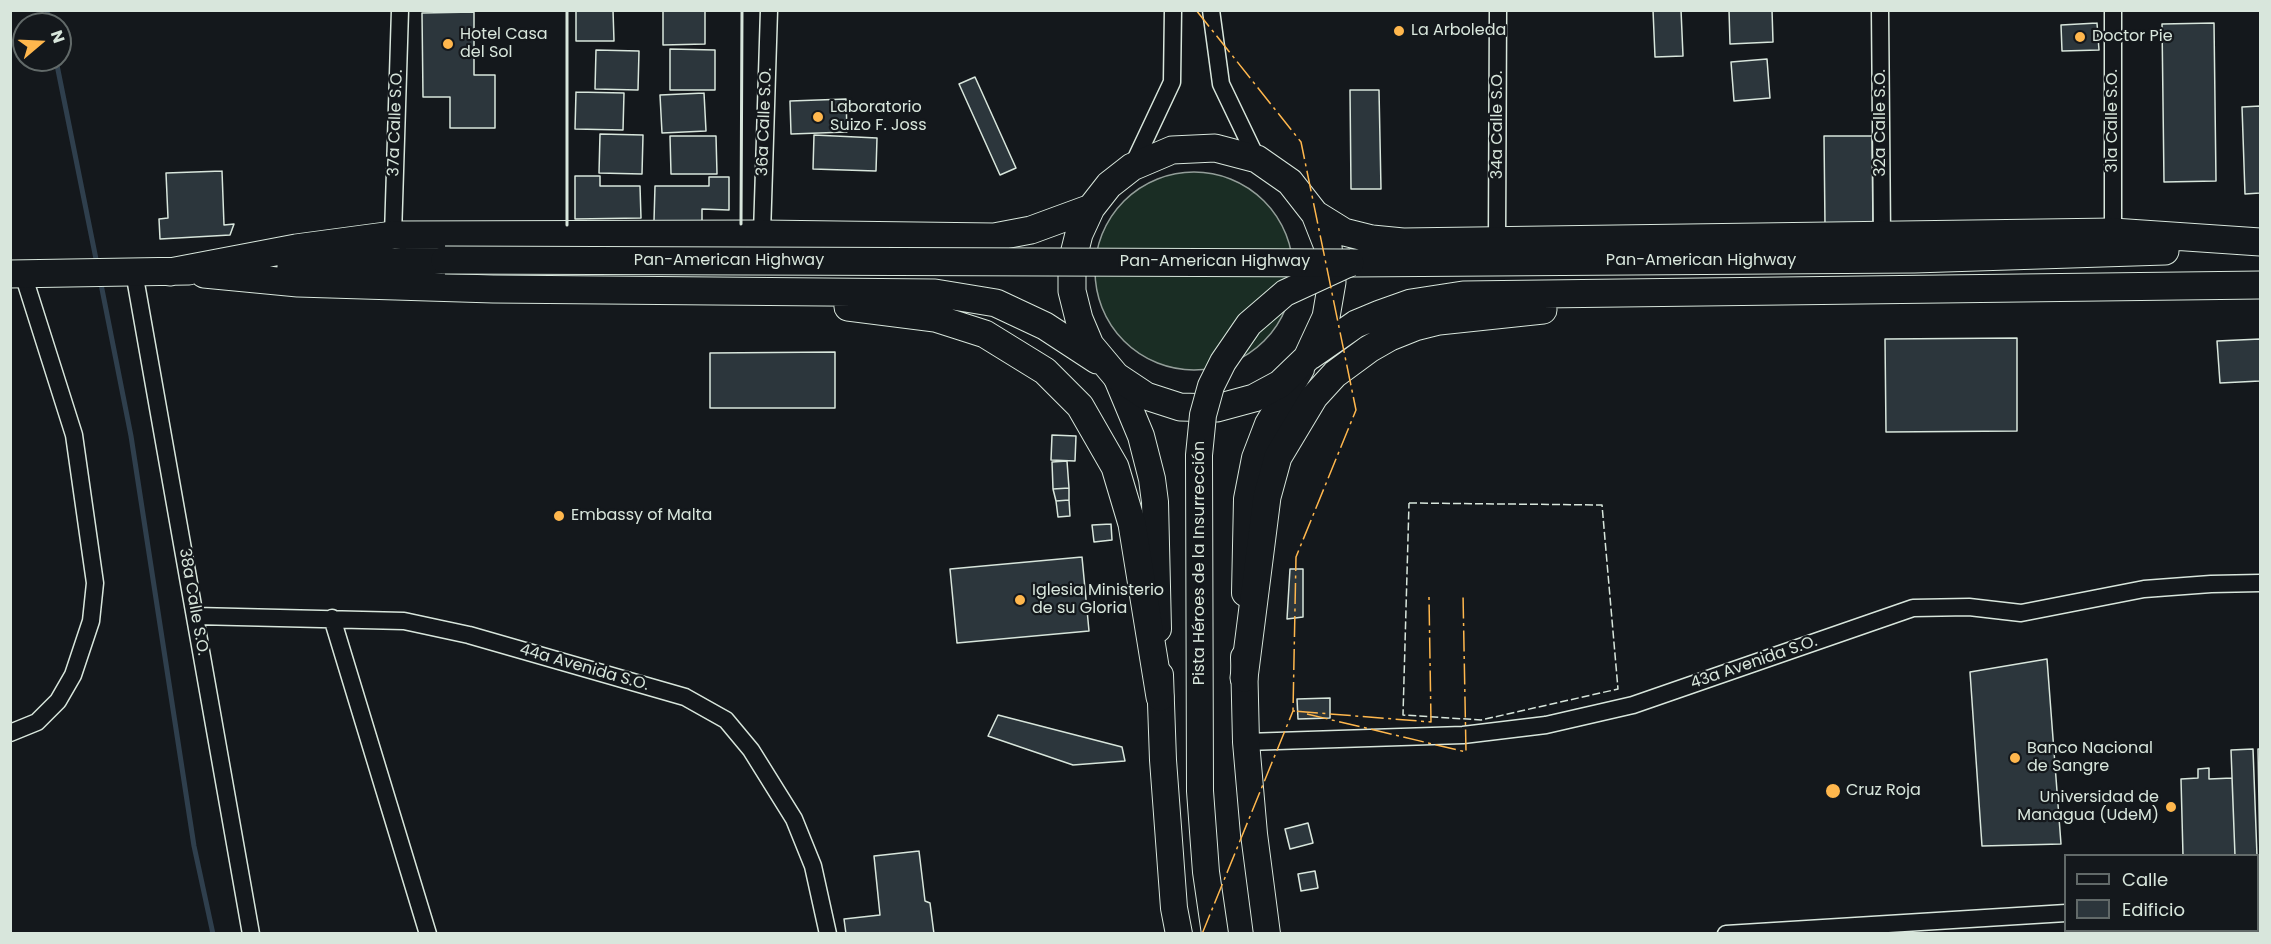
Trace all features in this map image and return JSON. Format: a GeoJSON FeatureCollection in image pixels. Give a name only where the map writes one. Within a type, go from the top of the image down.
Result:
{"type":"FeatureCollection","features":[{"type":"Feature","properties":{"kind":"highway"},"geometry":{"type":"LineString","coordinates":[[1112,372],[1090,345],[1078,319],[1072,291],[1072,262],[1079,234],[1091,208],[1109,185],[1132,167],[1172,150],[1215,148],[1257,159],[1290,182],[1315,214],[1328,247],[1332,282],[1326,316],[1307,358]]}},
{"type":"Feature","properties":{"kind":"highway","name":"Pan-American Highway"},"geometry":{"type":"LineString","coordinates":[[170,272],[296,248],[393,235],[762,234],[994,237],[1031,230],[1091,208]]}},
{"type":"Feature","properties":{"kind":"highway","name":"Pan-American Highway"},"geometry":{"type":"LineString","coordinates":[[1315,214],[1344,232],[1372,239],[1403,242],[2114,232],[2260,242]]}},
{"type":"Feature","properties":{"kind":"highway","name":"Pan-American Highway"},"geometry":{"type":"LineString","coordinates":[[17,274],[170,272],[445,260],[1350,263],[1914,259],[2260,248]]}},
{"type":"Feature","properties":{"kind":"highway","name":"Pan-American Highway"},"geometry":{"type":"LineString","coordinates":[[170,272],[310,284],[729,293],[902,292],[977,298],[996,303],[1045,326],[1155,399],[1180,407],[1217,408],[1254,398],[1280,384],[1307,358],[1356,324],[1411,303],[1463,295],[1694,294],[2260,285]]}},
{"type":"Feature","properties":{"kind":"highway"},"geometry":{"type":"LineString","coordinates":[[729,293],[935,318],[985,334],[1027,358],[1063,387],[1094,427],[1115,467],[1124,494],[1138,556],[1160,697]]}},
{"type":"Feature","properties":{"kind":"highway"},"geometry":{"type":"LineString","coordinates":[[1244,678],[1267,497],[1278,457],[1314,397],[1335,374],[1390,337],[1439,321],[1694,294]]}},
{"type":"Feature","properties":{"kind":"main road","name":"Pista Héroes de la Insurrección"},"geometry":{"type":"LineString","coordinates":[[1215,933],[1206,872],[1200,791],[1199,455],[1203,415],[1211,386],[1222,362],[1256,316],[1285,293],[1350,263]]}},
{"type":"Feature","properties":{"kind":"main road"},"geometry":{"type":"LineString","coordinates":[[1267,933],[1254,834],[1246,742],[1244,678],[1247,499],[1256,458],[1268,424],[1307,358]]}},
{"type":"Feature","properties":{"kind":"main road"},"geometry":{"type":"LineString","coordinates":[[1112,372],[1141,436],[1155,502],[1160,697],[1172,885],[1179,933]]}},
{"type":"Feature","properties":{"kind":"street","name":"37a Calle S.O."},"geometry":{"type":"LineString","coordinates":[[393,235],[399,10]]}},
{"type":"Feature","properties":{"kind":"street","name":"36a Calle S.O."},"geometry":{"type":"LineString","coordinates":[[762,234],[769,10]]}},
{"type":"Feature","properties":{"kind":"street"},"geometry":{"type":"LineString","coordinates":[[1132,167],[1172,82],[1173,10]]}},
{"type":"Feature","properties":{"kind":"street"},"geometry":{"type":"LineString","coordinates":[[1211,10],[1221,84],[1257,159]]}},
{"type":"Feature","properties":{"kind":"street","name":"34a Calle S.O."},"geometry":{"type":"LineString","coordinates":[[1497,240],[1498,10]]}},
{"type":"Feature","properties":{"kind":"street","name":"32a Calle S.O."},"geometry":{"type":"LineString","coordinates":[[1880,10],[1882,236]]}},
{"type":"Feature","properties":{"kind":"street","name":"31a Calle S.O."},"geometry":{"type":"LineString","coordinates":[[2114,10],[2114,232]]}},
{"type":"Feature","properties":{"kind":"street","name":"38a Calle S.O."},"geometry":{"type":"LineString","coordinates":[[127,272],[196,616],[251,933]]}},
{"type":"Feature","properties":{"kind":"street"},"geometry":{"type":"LineString","coordinates":[[10,733],[37,722],[58,701],[74,675],[91,621],[95,583],[74,435],[17,274]]}},
{"type":"Feature","properties":{"kind":"street","name":"43a Avenida S.O."},"geometry":{"type":"LineString","coordinates":[[1246,742],[1463,735],[1546,724],[1633,705],[1913,608],[1969,607],[2021,613],[2144,590],[2211,584],[2260,584]]}},
{"type":"Feature","properties":{"kind":"street","name":"44a Avenida S.O."},"geometry":{"type":"LineString","coordinates":[[196,616],[404,621],[469,635],[685,697],[726,720],[752,750],[794,819],[813,866],[828,933]]}},
{"type":"Feature","properties":{"kind":"street"},"geometry":{"type":"LineString","coordinates":[[332,618],[428,933]]}},
{"type":"Feature","properties":{"kind":"street"},"geometry":{"type":"LineString","coordinates":[[1737,933],[2064,913]]}},
{"type":"Feature","properties":{"kind":"green space"},"geometry":{"type":"Polygon","coordinates":[[[1184,172],[1204,172],[1241,183],[1271,208],[1286,233],[1293,261],[1289,300],[1282,318],[1257,348],[1241,359],[1223,366],[1204,370],[1184,370],[1147,359],[1117,334],[1106,318],[1099,300],[1095,281],[1095,261],[1106,224],[1131,194],[1147,183],[1165,176],[1184,172]]]}},
{"type":"Feature","properties":{"kind":"building"},"geometry":{"type":"Polygon","coordinates":[[[576,10],[613,10],[614,41],[576,41],[576,10]]]}},
{"type":"Feature","properties":{"kind":"building"},"geometry":{"type":"Polygon","coordinates":[[[663,10],[705,10],[705,44],[663,45],[663,10]]]}},
{"type":"Feature","properties":{"kind":"building"},"geometry":{"type":"Polygon","coordinates":[[[1653,10],[1681,10],[1683,56],[1655,57],[1653,10]]]}},
{"type":"Feature","properties":{"kind":"building"},"geometry":{"type":"Polygon","coordinates":[[[1729,10],[1772,10],[1773,42],[1730,44],[1729,10]]]}},
{"type":"Feature","properties":{"kind":"building","name":"Hotel Casa del Sol"},"geometry":{"type":"Polygon","coordinates":[[[474,12],[474,75],[495,75],[495,128],[450,128],[450,97],[423,97],[422,13],[474,12]]]}},
{"type":"Feature","properties":{"kind":"building","name":"Doctor Pie"},"geometry":{"type":"Polygon","coordinates":[[[2097,23],[2099,50],[2062,51],[2061,25],[2097,23]]]}},
{"type":"Feature","properties":{"kind":"building"},"geometry":{"type":"Polygon","coordinates":[[[2214,23],[2216,181],[2164,182],[2162,24],[2214,23]]]}},
{"type":"Feature","properties":{"kind":"building"},"geometry":{"type":"Polygon","coordinates":[[[670,49],[715,50],[715,90],[670,90],[670,49]]]}},
{"type":"Feature","properties":{"kind":"building"},"geometry":{"type":"Polygon","coordinates":[[[596,50],[639,51],[638,90],[595,89],[596,50]]]}},
{"type":"Feature","properties":{"kind":"building"},"geometry":{"type":"Polygon","coordinates":[[[1767,59],[1770,98],[1734,101],[1731,62],[1767,59]]]}},
{"type":"Feature","properties":{"kind":"building"},"geometry":{"type":"Polygon","coordinates":[[[975,77],[1016,168],[1000,175],[959,84],[975,77]]]}},
{"type":"Feature","properties":{"kind":"building"},"geometry":{"type":"Polygon","coordinates":[[[1350,90],[1379,90],[1381,189],[1351,189],[1350,90]]]}},
{"type":"Feature","properties":{"kind":"building"},"geometry":{"type":"Polygon","coordinates":[[[576,92],[624,93],[623,130],[575,129],[576,92]]]}},
{"type":"Feature","properties":{"kind":"building"},"geometry":{"type":"Polygon","coordinates":[[[704,93],[706,131],[662,133],[660,95],[704,93]]]}},
{"type":"Feature","properties":{"kind":"building","name":"Laboratorio Suizo F. Joss"},"geometry":{"type":"Polygon","coordinates":[[[846,99],[847,132],[791,134],[790,101],[846,99]]]}},
{"type":"Feature","properties":{"kind":"building"},"geometry":{"type":"Polygon","coordinates":[[[2260,106],[2260,193],[2245,194],[2242,107],[2260,106]]]}},
{"type":"Feature","properties":{"kind":"building"},"geometry":{"type":"Polygon","coordinates":[[[600,134],[643,135],[642,174],[599,173],[600,134]]]}},
{"type":"Feature","properties":{"kind":"building"},"geometry":{"type":"Polygon","coordinates":[[[814,135],[877,138],[876,171],[813,169],[814,135]]]}},
{"type":"Feature","properties":{"kind":"building"},"geometry":{"type":"Polygon","coordinates":[[[670,136],[716,136],[717,174],[671,174],[670,136]]]}},
{"type":"Feature","properties":{"kind":"building"},"geometry":{"type":"Polygon","coordinates":[[[1824,136],[1872,136],[1873,226],[1825,226],[1824,136]]]}},
{"type":"Feature","properties":{"kind":"building"},"geometry":{"type":"Polygon","coordinates":[[[222,171],[224,225],[234,224],[230,235],[160,239],[159,219],[168,218],[166,173],[222,171]]]}},
{"type":"Feature","properties":{"kind":"building"},"geometry":{"type":"Polygon","coordinates":[[[575,176],[600,176],[600,186],[640,186],[641,218],[575,219],[575,176]]]}},
{"type":"Feature","properties":{"kind":"building"},"geometry":{"type":"Polygon","coordinates":[[[709,177],[729,177],[729,210],[702,209],[702,222],[654,221],[655,186],[709,186],[709,177]]]}},
{"type":"Feature","properties":{"kind":"building"},"geometry":{"type":"Polygon","coordinates":[[[2017,338],[2017,431],[1886,432],[1885,339],[2017,338]]]}},
{"type":"Feature","properties":{"kind":"building"},"geometry":{"type":"Polygon","coordinates":[[[2260,339],[2260,381],[2220,383],[2217,341],[2260,339]]]}},
{"type":"Feature","properties":{"kind":"building"},"geometry":{"type":"Polygon","coordinates":[[[835,352],[835,408],[710,408],[710,353],[835,352]]]}},
{"type":"Feature","properties":{"kind":"building"},"geometry":{"type":"Polygon","coordinates":[[[1052,435],[1076,436],[1075,461],[1051,460],[1052,435]]]}},
{"type":"Feature","properties":{"kind":"building"},"geometry":{"type":"Polygon","coordinates":[[[1067,461],[1069,488],[1053,489],[1052,462],[1067,461]]]}},
{"type":"Feature","properties":{"kind":"building"},"geometry":{"type":"Polygon","coordinates":[[[1069,488],[1069,500],[1056,501],[1053,489],[1069,488]]]}},
{"type":"Feature","properties":{"kind":"building"},"geometry":{"type":"Polygon","coordinates":[[[1069,500],[1070,516],[1058,517],[1056,501],[1069,500]]]}},
{"type":"Feature","properties":{"kind":"building"},"geometry":{"type":"Polygon","coordinates":[[[1111,524],[1112,540],[1094,542],[1092,525],[1111,524]]]}},
{"type":"Feature","properties":{"kind":"building","name":"Iglesia Ministerio de su Gloria"},"geometry":{"type":"Polygon","coordinates":[[[1082,557],[1089,631],[957,643],[950,569],[1082,557]]]}},
{"type":"Feature","properties":{"kind":"building"},"geometry":{"type":"Polygon","coordinates":[[[1290,569],[1303,569],[1303,617],[1287,619],[1290,569]]]}},
{"type":"Feature","properties":{"kind":"building","name":"Banco Nacional de Sangre"},"geometry":{"type":"Polygon","coordinates":[[[2047,659],[2061,844],[1982,846],[1970,672],[2047,659]]]}},
{"type":"Feature","properties":{"kind":"building"},"geometry":{"type":"Polygon","coordinates":[[[1330,698],[1330,718],[1298,719],[1297,699],[1330,698]]]}},
{"type":"Feature","properties":{"kind":"building"},"geometry":{"type":"Polygon","coordinates":[[[998,715],[1122,747],[1125,761],[1073,765],[988,736],[998,715]]]}},
{"type":"Feature","properties":{"kind":"building"},"geometry":{"type":"Polygon","coordinates":[[[2253,749],[2257,854],[2235,854],[2231,750],[2253,749]]]}},
{"type":"Feature","properties":{"kind":"building"},"geometry":{"type":"Polygon","coordinates":[[[2258,749],[2260,749],[2260,861],[2258,749]]]}},
{"type":"Feature","properties":{"kind":"building"},"geometry":{"type":"Polygon","coordinates":[[[2209,768],[2209,779],[2232,778],[2235,854],[2183,854],[2181,779],[2198,778],[2198,769],[2209,768]]]}},
{"type":"Feature","properties":{"kind":"building"},"geometry":{"type":"Polygon","coordinates":[[[1308,823],[1313,843],[1290,849],[1285,829],[1308,823]]]}},
{"type":"Feature","properties":{"kind":"building"},"geometry":{"type":"Polygon","coordinates":[[[919,851],[925,901],[930,903],[934,934],[846,934],[844,919],[880,915],[874,856],[919,851]]]}},
{"type":"Feature","properties":{"kind":"building"},"geometry":{"type":"Polygon","coordinates":[[[1315,871],[1318,888],[1301,891],[1298,874],[1315,871]]]}},
{"type":"Feature","properties":{"kind":"waterway"},"geometry":{"type":"LineString","coordinates":[[58,72],[97,264]]}},
{"type":"Feature","properties":{"kind":"waterway"},"geometry":{"type":"LineString","coordinates":[[100,279],[131,436],[194,846],[213,934]]}},
{"type":"Feature","properties":{"kind":"fence"},"geometry":{"type":"LineString","coordinates":[[1409,503],[1602,505],[1618,689],[1481,720],[1403,715],[1409,503]]}},
{"type":"Feature","properties":{"kind":"wall"},"geometry":{"type":"LineString","coordinates":[[567,10],[567,225]]}},
{"type":"Feature","properties":{"kind":"wall"},"geometry":{"type":"LineString","coordinates":[[741,224],[742,10]]}},
{"type":"Feature","properties":{"kind":"power"},"geometry":{"type":"LineString","coordinates":[[1196,10],[1301,142],[1356,410],[1296,557],[1293,711],[1431,722],[1429,597]]}},
{"type":"Feature","properties":{"kind":"power"},"geometry":{"type":"LineString","coordinates":[[1307,714],[1466,752],[1463,594]]}},
{"type":"Feature","properties":{"kind":"power"},"geometry":{"type":"LineString","coordinates":[[1202,934],[1293,711],[1295,711]]}},
{"type":"Feature","properties":{"kind":"place","name":"La Arboleda"},"geometry":{"type":"Point","coordinates":[1399,31]}},
{"type":"Feature","properties":{"kind":"place","name":"Doctor Pie"},"geometry":{"type":"Point","coordinates":[2080,37]}},
{"type":"Feature","properties":{"kind":"place","name":"Hotel Casa del Sol"},"geometry":{"type":"Point","coordinates":[448,44]}},
{"type":"Feature","properties":{"kind":"place","name":"Laboratorio Suizo F. Joss"},"geometry":{"type":"Point","coordinates":[818,117]}},
{"type":"Feature","properties":{"kind":"place","name":"Embassy of Malta"},"geometry":{"type":"Point","coordinates":[559,516]}},
{"type":"Feature","properties":{"kind":"place","name":"Iglesia Ministerio de su Gloria"},"geometry":{"type":"Point","coordinates":[1020,600]}},
{"type":"Feature","properties":{"kind":"place","name":"Banco Nacional de Sangre"},"geometry":{"type":"Point","coordinates":[2015,758]}},
{"type":"Feature","properties":{"kind":"place","name":"Cruz Roja"},"geometry":{"type":"Point","coordinates":[1833,791]}},
{"type":"Feature","properties":{"kind":"place","name":"Universidad de Managua (UdeM)"},"geometry":{"type":"Point","coordinates":[2171,807]}}]}
